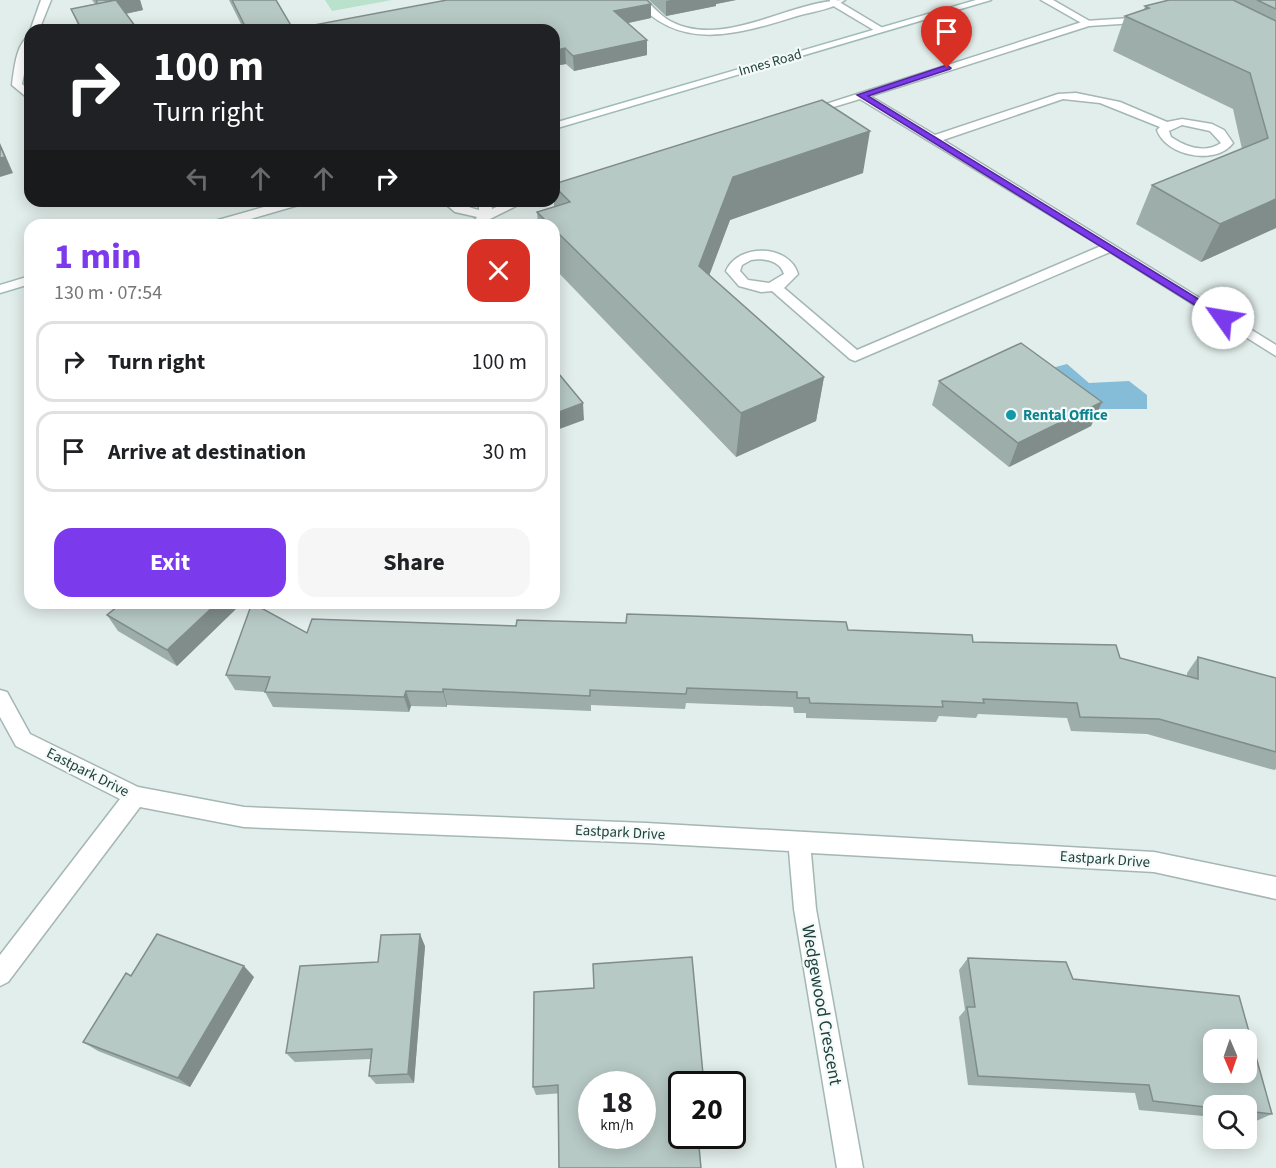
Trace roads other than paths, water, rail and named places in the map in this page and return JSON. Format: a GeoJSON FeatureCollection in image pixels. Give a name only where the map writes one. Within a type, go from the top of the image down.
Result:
{"type":"FeatureCollection","features":[{"type":"Feature","properties":{"kind":"street"},"geometry":{"type":"LineString","coordinates":[[36,24],[46,0]]}},
{"type":"Feature","properties":{"kind":"street"},"geometry":{"type":"LineString","coordinates":[[640,0],[668,24],[701,32],[746,26],[837,1],[881,30]]}},
{"type":"Feature","properties":{"kind":"street","name":"Innes Road"},"geometry":{"type":"LineString","coordinates":[[560,124],[986,0]]}},
{"type":"Feature","properties":{"kind":"street"},"geometry":{"type":"LineString","coordinates":[[1046,0],[1088,23]]}},
{"type":"Feature","properties":{"kind":"street"},"geometry":{"type":"LineString","coordinates":[[793,116],[1088,23],[1154,20]]}},
{"type":"Feature","properties":{"kind":"street"},"geometry":{"type":"LineString","coordinates":[[24,53],[13,86],[24,93]]}},
{"type":"Feature","properties":{"kind":"street"},"geometry":{"type":"LineString","coordinates":[[861,95],[1111,247],[1276,351]]}},
{"type":"Feature","properties":{"kind":"street"},"geometry":{"type":"LineString","coordinates":[[932,140],[1062,96],[1082,95],[1102,99],[1167,126],[1182,122],[1203,124],[1221,132],[1227,143],[1218,150],[1210,152],[1180,147],[1166,139],[1164,130],[1167,126]]}},
{"type":"Feature","properties":{"kind":"street"},"geometry":{"type":"LineString","coordinates":[[236,219],[278,207]]}},
{"type":"Feature","properties":{"kind":"street"},"geometry":{"type":"LineString","coordinates":[[456,207],[477,219]]}},
{"type":"Feature","properties":{"kind":"street"},"geometry":{"type":"LineString","coordinates":[[485,219],[508,207]]}},
{"type":"Feature","properties":{"kind":"street"},"geometry":{"type":"LineString","coordinates":[[775,287],[855,356],[1111,247]]}},
{"type":"Feature","properties":{"kind":"street"},"geometry":{"type":"LineString","coordinates":[[0,289],[24,282]]}},
{"type":"Feature","properties":{"kind":"street","name":"Eastpark Drive"},"geometry":{"type":"LineString","coordinates":[[0,698],[24,740],[135,796],[244,817],[646,833],[1154,862],[1276,888]]}},
{"type":"Feature","properties":{"kind":"street"},"geometry":{"type":"LineString","coordinates":[[0,974],[135,796]]}},
{"type":"Feature","properties":{"kind":"street","name":"Wedgewood Crescent"},"geometry":{"type":"LineString","coordinates":[[799,842],[805,909],[850,1168]]}},
{"type":"Feature","properties":{"kind":"water"},"geometry":{"type":"Polygon","coordinates":[[[1067,364],[1089,383],[1129,381],[1147,395],[1147,409],[1085,409],[1052,368],[1067,364]]]}},
{"type":"Feature","properties":{"kind":"place","name":"Rental Office"},"geometry":{"type":"Point","coordinates":[1011,415]}}]}
